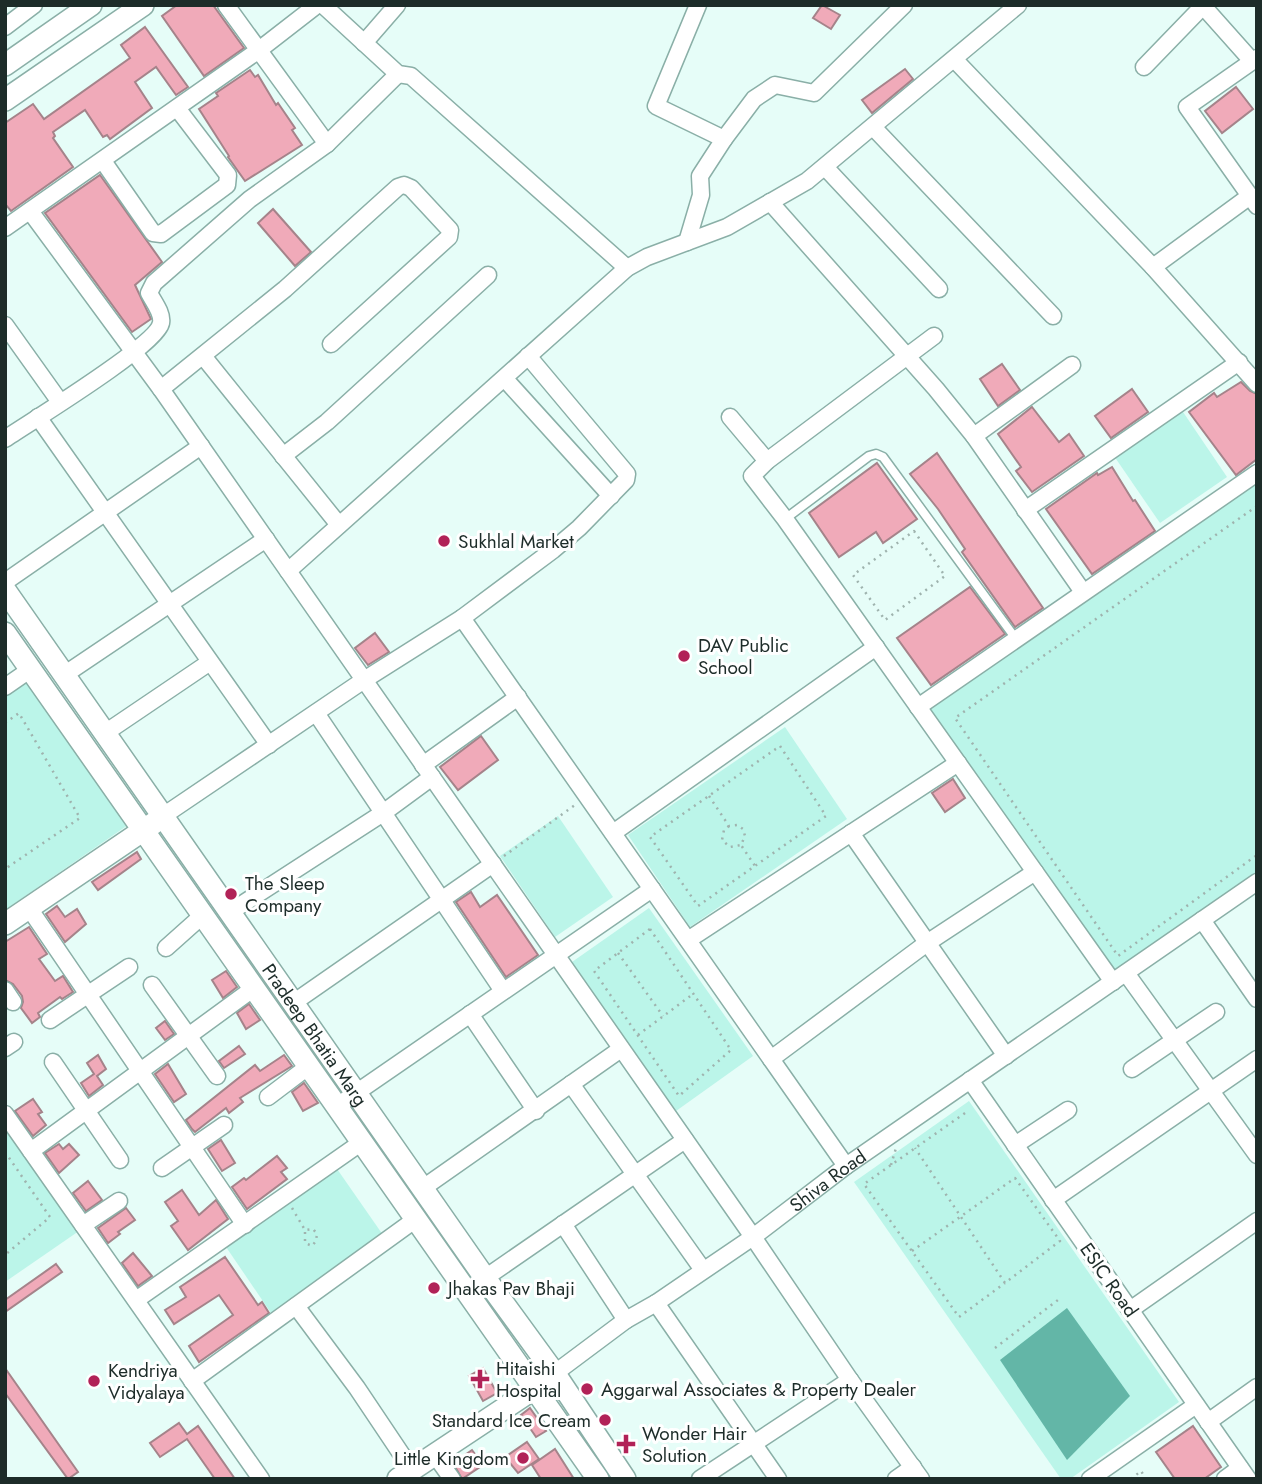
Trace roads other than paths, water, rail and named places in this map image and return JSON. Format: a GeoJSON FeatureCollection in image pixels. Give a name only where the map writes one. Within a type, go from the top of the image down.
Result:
{"type":"FeatureCollection","features":[{"type":"Feature","properties":{"kind":"street"},"geometry":{"type":"LineString","coordinates":[[5,27],[34,5]]}},
{"type":"Feature","properties":{"kind":"street"},"geometry":{"type":"LineString","coordinates":[[5,65],[91,5]]}},
{"type":"Feature","properties":{"kind":"street"},"geometry":{"type":"LineString","coordinates":[[5,100],[142,5]]}},
{"type":"Feature","properties":{"kind":"street"},"geometry":{"type":"LineString","coordinates":[[226,5],[327,144]]}},
{"type":"Feature","properties":{"kind":"street"},"geometry":{"type":"LineString","coordinates":[[5,228],[259,50],[317,5]]}},
{"type":"Feature","properties":{"kind":"street"},"geometry":{"type":"LineString","coordinates":[[323,5],[398,74],[411,76],[627,268]]}},
{"type":"Feature","properties":{"kind":"street"},"geometry":{"type":"LineString","coordinates":[[364,43],[397,5]]}},
{"type":"Feature","properties":{"kind":"street"},"geometry":{"type":"LineString","coordinates":[[698,5],[656,106],[724,139]]}},
{"type":"Feature","properties":{"kind":"street"},"geometry":{"type":"LineString","coordinates":[[687,242],[701,195],[700,176],[754,100],[775,85],[814,93],[904,5]]}},
{"type":"Feature","properties":{"kind":"street"},"geometry":{"type":"LineString","coordinates":[[288,571],[627,268],[647,257],[727,227],[807,181],[1018,5]]}},
{"type":"Feature","properties":{"kind":"street"},"geometry":{"type":"LineString","coordinates":[[1144,67],[1204,5],[1254,59],[1187,107],[1253,201],[1153,267]]}},
{"type":"Feature","properties":{"kind":"street"},"geometry":{"type":"LineString","coordinates":[[954,59],[1153,267],[1257,384]]}},
{"type":"Feature","properties":{"kind":"street"},"geometry":{"type":"LineString","coordinates":[[5,439],[133,353],[157,331],[161,322],[160,313],[149,293],[154,283],[250,199],[327,144],[398,74]]}},
{"type":"Feature","properties":{"kind":"street"},"geometry":{"type":"LineString","coordinates":[[103,161],[153,233],[162,234],[227,185],[228,175],[177,108]]}},
{"type":"Feature","properties":{"kind":"street"},"geometry":{"type":"LineString","coordinates":[[873,127],[1053,316]]}},
{"type":"Feature","properties":{"kind":"street"},"geometry":{"type":"LineString","coordinates":[[825,167],[939,289]]}},
{"type":"Feature","properties":{"kind":"street"},"geometry":{"type":"LineString","coordinates":[[161,389],[285,289],[398,187],[404,185],[411,188],[450,230],[450,237],[331,344]]}},
{"type":"Feature","properties":{"kind":"street"},"geometry":{"type":"LineString","coordinates":[[770,202],[936,389],[974,436],[1083,592]]}},
{"type":"Feature","properties":{"kind":"street"},"geometry":{"type":"LineString","coordinates":[[30,211],[161,389],[917,1473],[896,1479]]}},
{"type":"Feature","properties":{"kind":"street"},"geometry":{"type":"LineString","coordinates":[[283,456],[327,422],[488,275]]}},
{"type":"Feature","properties":{"kind":"street"},"geometry":{"type":"LineString","coordinates":[[5,325],[60,402]]}},
{"type":"Feature","properties":{"kind":"street"},"geometry":{"type":"LineString","coordinates":[[934,336],[767,461],[752,476],[786,519],[1035,872],[1175,1041],[1257,1156]]}},
{"type":"Feature","properties":{"kind":"street"},"geometry":{"type":"LineString","coordinates":[[203,355],[339,525]]}},
{"type":"Feature","properties":{"kind":"street"},"geometry":{"type":"LineString","coordinates":[[5,924],[364,680],[462,618],[554,550],[626,480],[627,474],[528,356]]}},
{"type":"Feature","properties":{"kind":"street"},"geometry":{"type":"LineString","coordinates":[[1026,510],[1239,362]]}},
{"type":"Feature","properties":{"kind":"street"},"geometry":{"type":"LineString","coordinates":[[974,436],[1072,365]]}},
{"type":"Feature","properties":{"kind":"street"},"geometry":{"type":"LineString","coordinates":[[505,379],[611,496]]}},
{"type":"Feature","properties":{"kind":"street"},"geometry":{"type":"LineString","coordinates":[[38,416],[269,745]]}},
{"type":"Feature","properties":{"kind":"street"},"geometry":{"type":"LineString","coordinates":[[730,417],[767,461]]}},
{"type":"Feature","properties":{"kind":"street"},"geometry":{"type":"LineString","coordinates":[[5,582],[201,446]]}},
{"type":"Feature","properties":{"kind":"street"},"geometry":{"type":"LineString","coordinates":[[918,707],[1257,473]]}},
{"type":"Feature","properties":{"kind":"street"},"geometry":{"type":"LineString","coordinates":[[64,675],[266,540]]}},
{"type":"Feature","properties":{"kind":"street","name":"Pradeep Bhatia Marg"},"geometry":{"type":"LineString","coordinates":[[5,590],[485,1278],[555,1374],[625,1479]]}},
{"type":"Feature","properties":{"kind":"street"},"geometry":{"type":"LineString","coordinates":[[462,618],[846,1166]]}},
{"type":"Feature","properties":{"kind":"street","name":"Pradeep Bhatia Marg"},"geometry":{"type":"LineString","coordinates":[[5,633],[598,1479]]}},
{"type":"Feature","properties":{"kind":"street"},"geometry":{"type":"LineString","coordinates":[[613,833],[876,647]]}},
{"type":"Feature","properties":{"kind":"street"},"geometry":{"type":"LineString","coordinates":[[105,733],[210,662]]}},
{"type":"Feature","properties":{"kind":"street"},"geometry":{"type":"LineString","coordinates":[[5,687],[31,669]]}},
{"type":"Feature","properties":{"kind":"street"},"geometry":{"type":"LineString","coordinates":[[230,912],[383,813],[427,771],[518,697]]}},
{"type":"Feature","properties":{"kind":"street"},"geometry":{"type":"LineString","coordinates":[[316,713],[503,991]]}},
{"type":"Feature","properties":{"kind":"street"},"geometry":{"type":"LineString","coordinates":[[688,940],[958,763]]}},
{"type":"Feature","properties":{"kind":"street"},"geometry":{"type":"LineString","coordinates":[[851,833],[1006,1056]]}},
{"type":"Feature","properties":{"kind":"street"},"geometry":{"type":"LineString","coordinates":[[293,1003],[493,864]]}},
{"type":"Feature","properties":{"kind":"street"},"geometry":{"type":"LineString","coordinates":[[771,1059],[927,943],[1035,872]]}},
{"type":"Feature","properties":{"kind":"street","name":"Shiva Road"},"geometry":{"type":"LineString","coordinates":[[405,1474],[535,1388],[626,1320],[656,1303],[753,1237],[846,1166],[1257,881]]}},
{"type":"Feature","properties":{"kind":"street"},"geometry":{"type":"LineString","coordinates":[[337,1106],[652,889]]}},
{"type":"Feature","properties":{"kind":"street"},"geometry":{"type":"LineString","coordinates":[[29,908],[244,1224]]}},
{"type":"Feature","properties":{"kind":"street"},"geometry":{"type":"LineString","coordinates":[[166,948],[203,915]]}},
{"type":"Feature","properties":{"kind":"street"},"geometry":{"type":"LineString","coordinates":[[1202,920],[1257,999]]}},
{"type":"Feature","properties":{"kind":"street"},"geometry":{"type":"LineString","coordinates":[[50,1020],[129,967]]}},
{"type":"Feature","properties":{"kind":"street"},"geometry":{"type":"LineString","coordinates":[[152,985],[217,1076]]}},
{"type":"Feature","properties":{"kind":"street"},"geometry":{"type":"LineString","coordinates":[[31,1151],[254,988]]}},
{"type":"Feature","properties":{"kind":"street"},"geometry":{"type":"LineString","coordinates":[[1132,1069],[1216,1012]]}},
{"type":"Feature","properties":{"kind":"street"},"geometry":{"type":"LineString","coordinates":[[470,1014],[536,1111]]}},
{"type":"Feature","properties":{"kind":"street"},"geometry":{"type":"LineString","coordinates":[[423,1188],[536,1111],[621,1048]]}},
{"type":"Feature","properties":{"kind":"street"},"geometry":{"type":"LineString","coordinates":[[1053,1200],[1257,1059]]}},
{"type":"Feature","properties":{"kind":"street"},"geometry":{"type":"LineString","coordinates":[[53,1062],[120,1160]]}},
{"type":"Feature","properties":{"kind":"street"},"geometry":{"type":"LineString","coordinates":[[268,1097],[309,1066]]}},
{"type":"Feature","properties":{"kind":"street","name":"ESIC Road"},"geometry":{"type":"LineString","coordinates":[[970,1080],[1244,1473]]}},
{"type":"Feature","properties":{"kind":"street"},"geometry":{"type":"LineString","coordinates":[[571,1084],[702,1270]]}},
{"type":"Feature","properties":{"kind":"street"},"geometry":{"type":"LineString","coordinates":[[1015,1145],[1068,1110]]}},
{"type":"Feature","properties":{"kind":"street"},"geometry":{"type":"LineString","coordinates":[[5,1114],[261,1479]]}},
{"type":"Feature","properties":{"kind":"street"},"geometry":{"type":"LineString","coordinates":[[162,1168],[224,1125]]}},
{"type":"Feature","properties":{"kind":"street"},"geometry":{"type":"LineString","coordinates":[[485,1278],[685,1140]]}},
{"type":"Feature","properties":{"kind":"street"},"geometry":{"type":"LineString","coordinates":[[136,1300],[362,1142]]}},
{"type":"Feature","properties":{"kind":"street"},"geometry":{"type":"LineString","coordinates":[[83,1225],[120,1201]]}},
{"type":"Feature","properties":{"kind":"street"},"geometry":{"type":"LineString","coordinates":[[192,1381],[416,1219]]}},
{"type":"Feature","properties":{"kind":"street"},"geometry":{"type":"LineString","coordinates":[[1130,1310],[1257,1222]]}},
{"type":"Feature","properties":{"kind":"street"},"geometry":{"type":"LineString","coordinates":[[564,1224],[626,1320]]}},
{"type":"Feature","properties":{"kind":"street"},"geometry":{"type":"LineString","coordinates":[[656,1303],[778,1479]]}},
{"type":"Feature","properties":{"kind":"street"},"geometry":{"type":"LineString","coordinates":[[296,1306],[357,1388],[405,1474]]}},
{"type":"Feature","properties":{"kind":"street"},"geometry":{"type":"LineString","coordinates":[[700,1479],[850,1380]]}},
{"type":"Feature","properties":{"kind":"street"},"geometry":{"type":"LineString","coordinates":[[1208,1422],[1257,1387]]}},
{"type":"Feature","properties":{"kind":"street"},"geometry":{"type":"LineString","coordinates":[[1090,1479],[1196,1405]]}},
{"type":"Feature","properties":{"kind":"street"},"geometry":{"type":"LineString","coordinates":[[435,1455],[452,1479]]}},
{"type":"Feature","properties":{"kind":"street"},"geometry":{"type":"LineString","coordinates":[[1225,1479],[1244,1473]]}},
{"type":"Feature","properties":{"kind":"lane"},"geometry":{"type":"LineString","coordinates":[[786,519],[869,456],[876,454],[883,457],[1016,639]]}},
{"type":"Feature","properties":{"kind":"place","name":"Sukhlal Market"},"geometry":{"type":"Point","coordinates":[444,541]}},
{"type":"Feature","properties":{"kind":"place","name":"DAV Public School"},"geometry":{"type":"Point","coordinates":[684,656]}},
{"type":"Feature","properties":{"kind":"place","name":"The Sleep Company"},"geometry":{"type":"Point","coordinates":[231,894]}},
{"type":"Feature","properties":{"kind":"place","name":"Jhakas Pav Bhaji"},"geometry":{"type":"Point","coordinates":[434,1288]}},
{"type":"Feature","properties":{"kind":"place","name":"Hitaishi Hospital"},"geometry":{"type":"Point","coordinates":[480,1379]}},
{"type":"Feature","properties":{"kind":"place","name":"Kendriya Vidyalaya"},"geometry":{"type":"Point","coordinates":[94,1381]}},
{"type":"Feature","properties":{"kind":"place","name":"Aggarwal Associates & Property Dealer"},"geometry":{"type":"Point","coordinates":[587,1389]}},
{"type":"Feature","properties":{"kind":"place","name":"Standard Ice Cream"},"geometry":{"type":"Point","coordinates":[605,1420]}},
{"type":"Feature","properties":{"kind":"place","name":"Wonder Hair Solution"},"geometry":{"type":"Point","coordinates":[626,1444]}},
{"type":"Feature","properties":{"kind":"place","name":"Little Kingdom"},"geometry":{"type":"Point","coordinates":[523,1458]}}]}
